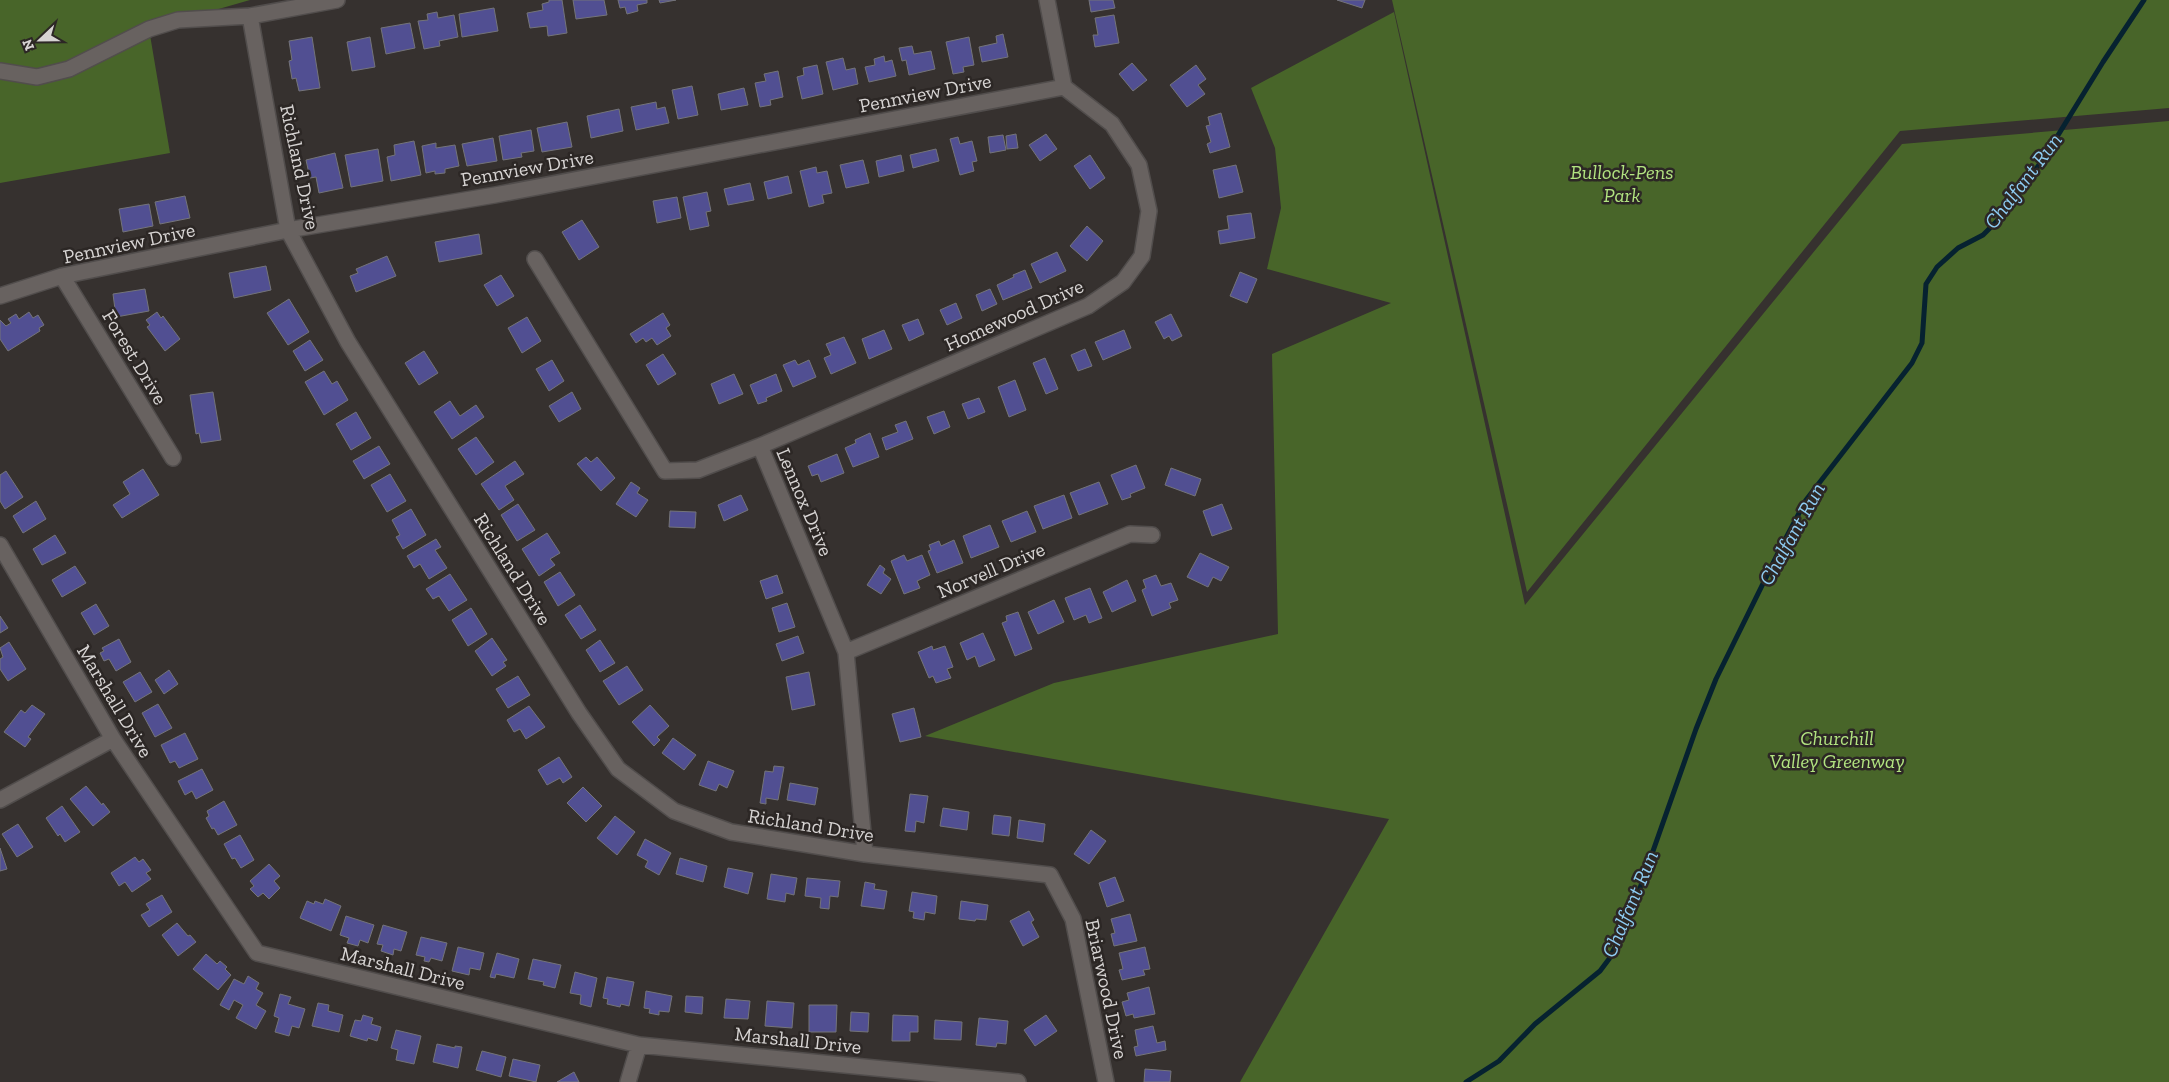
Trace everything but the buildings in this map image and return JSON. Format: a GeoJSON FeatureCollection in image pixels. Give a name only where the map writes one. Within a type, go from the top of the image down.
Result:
{"type":"FeatureCollection","features":[{"type":"Feature","properties":{"kind":"street"},"geometry":{"type":"LineString","coordinates":[[0,71],[37,77],[69,68],[149,29],[178,20],[250,16],[336,0]]}},
{"type":"Feature","properties":{"kind":"street"},"geometry":{"type":"LineString","coordinates":[[1047,0],[1064,87]]}},
{"type":"Feature","properties":{"kind":"street","name":"Richland Drive"},"geometry":{"type":"LineString","coordinates":[[250,16],[288,230],[348,342],[579,713],[618,769],[674,812],[731,832],[866,854],[995,869]]}},
{"type":"Feature","properties":{"kind":"street","name":"Pennview Drive"},"geometry":{"type":"LineString","coordinates":[[0,296],[62,276],[288,230],[495,195],[1064,87]]}},
{"type":"Feature","properties":{"kind":"street","name":"Homewood Drive"},"geometry":{"type":"LineString","coordinates":[[760,446],[1088,306],[1123,282],[1142,256],[1149,211],[1138,164],[1112,124],[1064,87]]}},
{"type":"Feature","properties":{"kind":"street","name":"Lennox Drive"},"geometry":{"type":"LineString","coordinates":[[535,260],[665,471],[698,470],[760,446],[846,652],[866,854]]}},
{"type":"Feature","properties":{"kind":"street","name":"Forest Drive"},"geometry":{"type":"LineString","coordinates":[[62,276],[173,458]]}},
{"type":"Feature","properties":{"kind":"street","name":"Norvell Drive"},"geometry":{"type":"LineString","coordinates":[[846,652],[1130,534],[1152,535]]}},
{"type":"Feature","properties":{"kind":"street","name":"Marshall Drive"},"geometry":{"type":"LineString","coordinates":[[0,545],[112,739],[257,953],[639,1045],[1018,1082]]}},
{"type":"Feature","properties":{"kind":"street"},"geometry":{"type":"LineString","coordinates":[[0,800],[112,739]]}},
{"type":"Feature","properties":{"kind":"street","name":"Briarwood Drive"},"geometry":{"type":"LineString","coordinates":[[995,869],[1050,875],[1073,919],[1106,1082]]}},
{"type":"Feature","properties":{"kind":"street"},"geometry":{"type":"LineString","coordinates":[[628,1082],[639,1045]]}},
{"type":"Feature","properties":{"kind":"green space"},"geometry":{"type":"Polygon","coordinates":[[[0,0],[250,0],[149,29],[170,153],[0,183],[0,0]]]}},
{"type":"Feature","properties":{"kind":"green space","name":"Bullock-Pens Park"},"geometry":{"type":"Polygon","coordinates":[[[1392,0],[2169,0],[2169,108],[1900,131],[1527,592],[1392,0]]]}},
{"type":"Feature","properties":{"kind":"green space","name":"Churchill Valley Greenway"},"geometry":{"type":"Polygon","coordinates":[[[1394,12],[1525,605],[1902,144],[2169,121],[2169,1082],[1240,1082],[1389,819],[925,736],[1054,683],[1278,634],[1272,354],[1391,303],[1267,269],[1281,208],[1275,148],[1251,88],[1394,12]]]}},
{"type":"Feature","properties":{"kind":"waterway","name":"Chalfant Run"},"geometry":{"type":"LineString","coordinates":[[1466,1082],[1499,1061],[1535,1024],[1600,971],[1609,959],[1628,922],[1696,729],[1716,679],[1806,500],[1912,363],[1922,343],[1926,284],[1937,267],[1958,248],[1983,235],[2001,217],[2044,158],[2144,0]]}}]}
